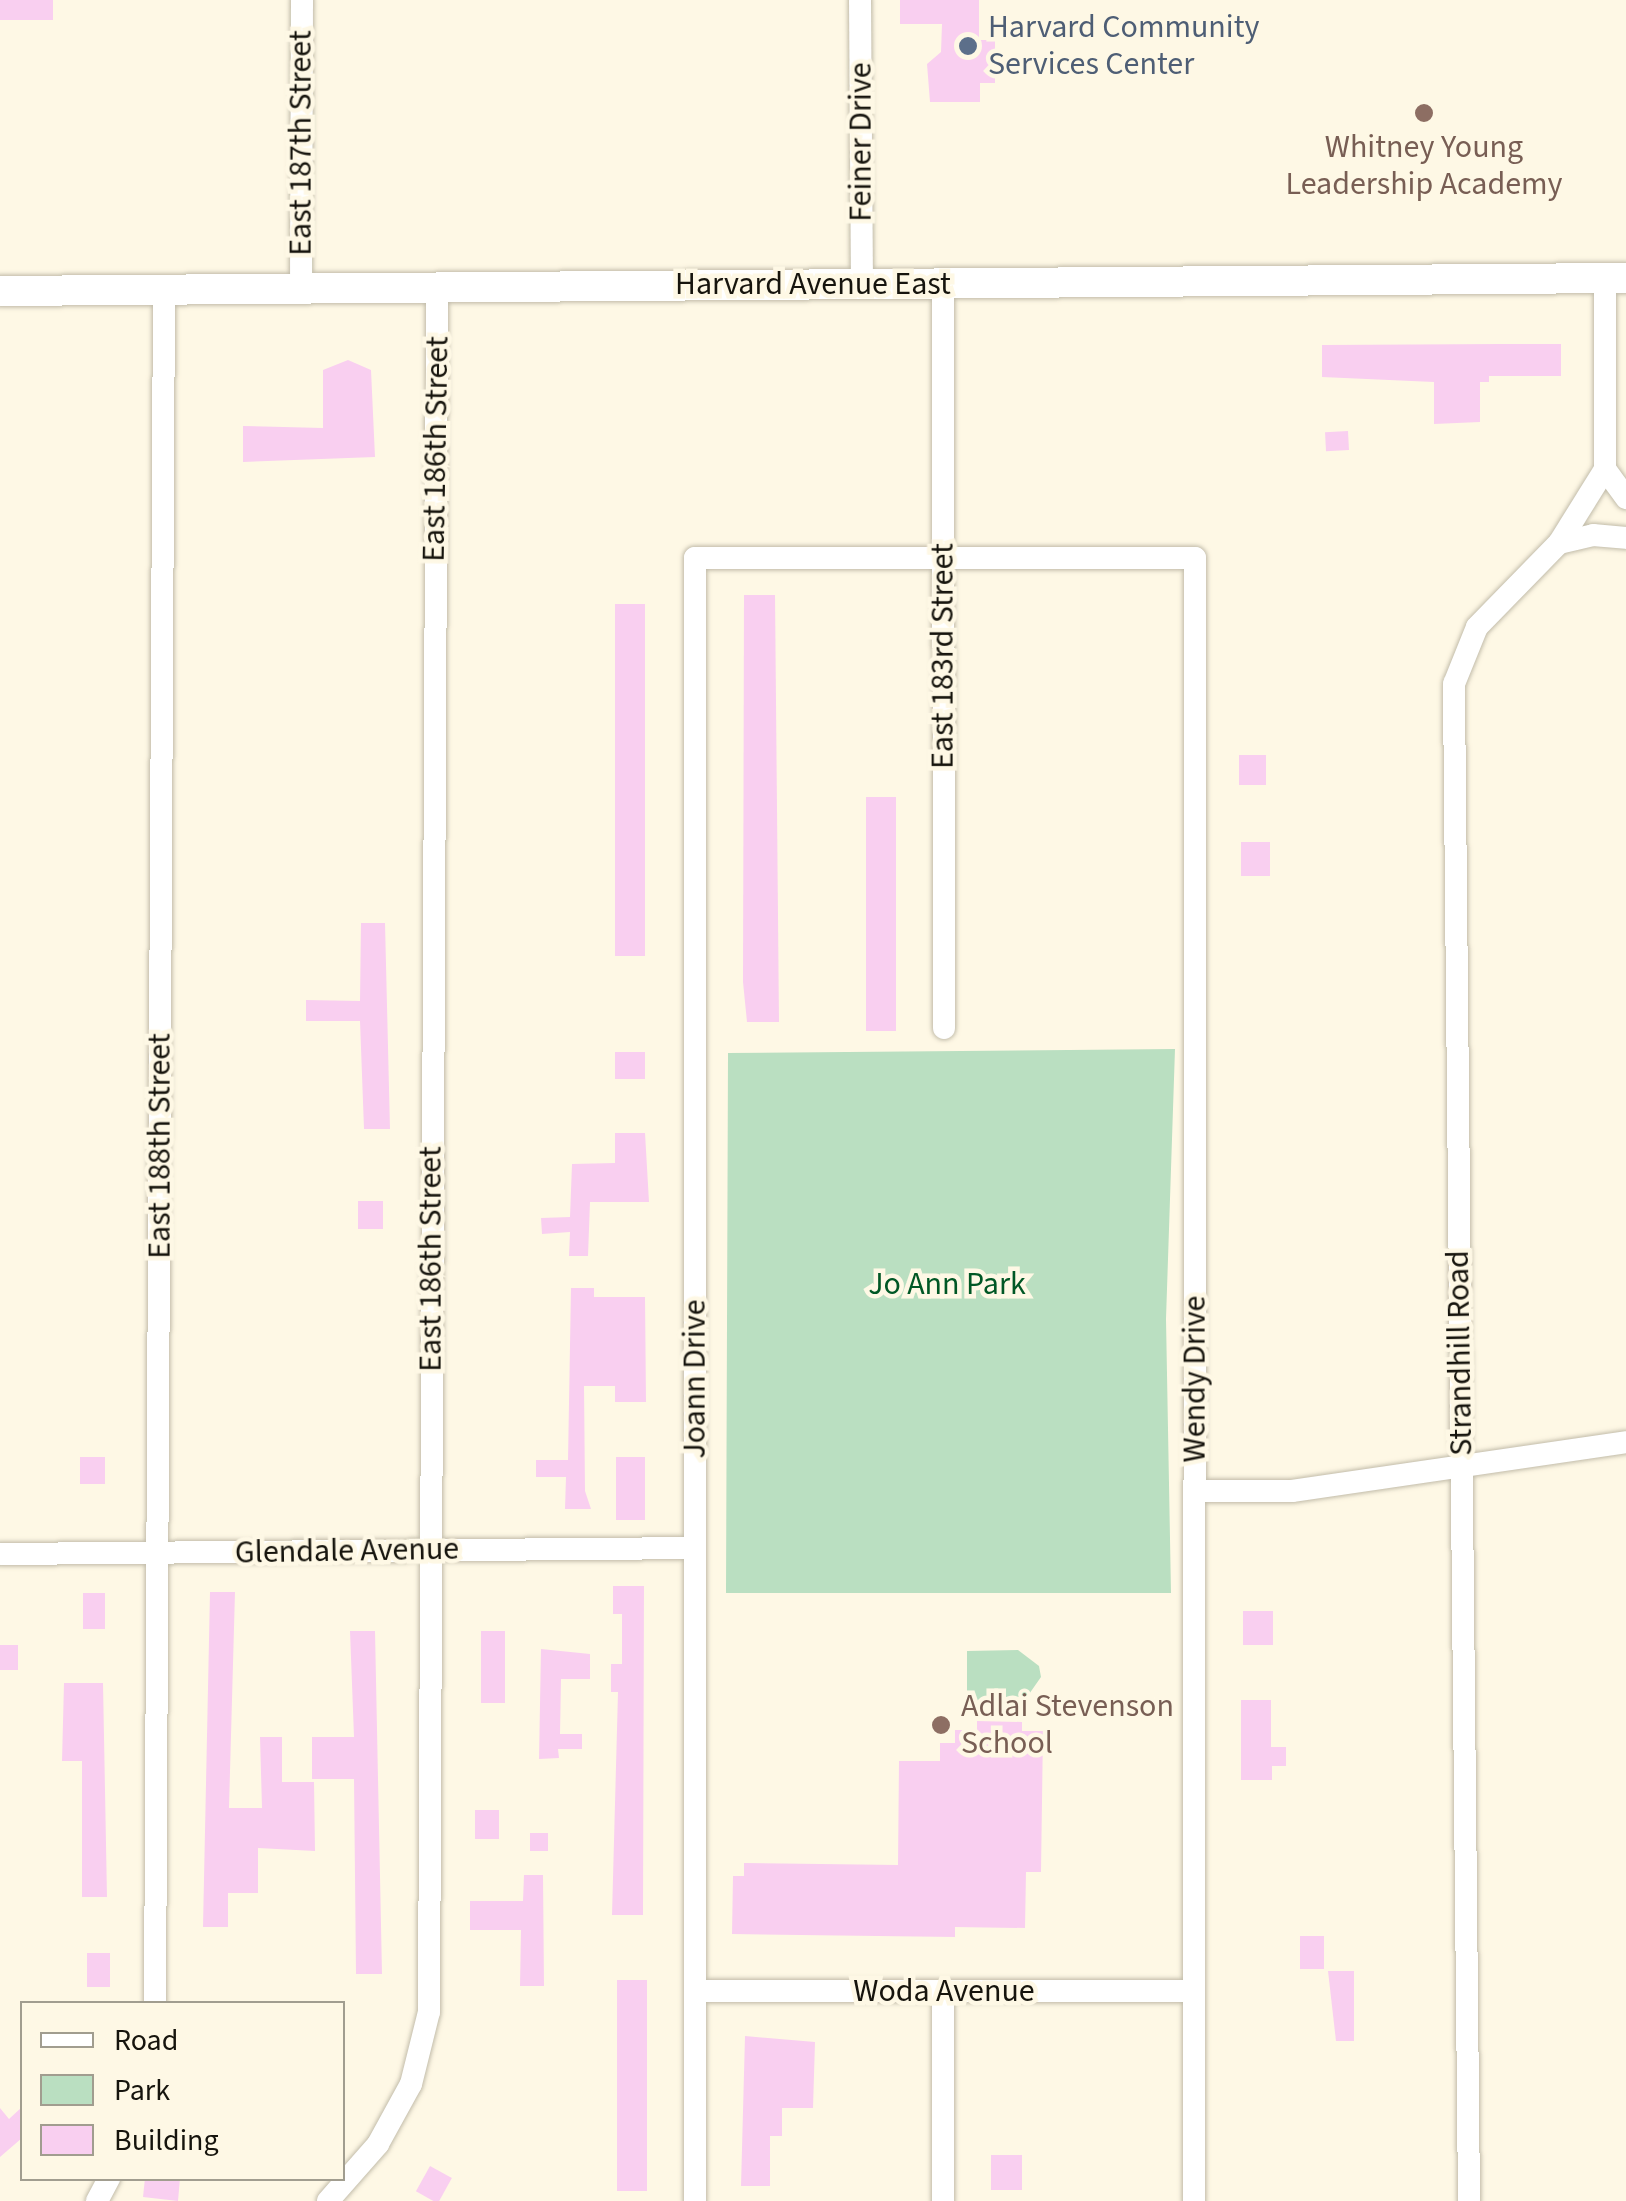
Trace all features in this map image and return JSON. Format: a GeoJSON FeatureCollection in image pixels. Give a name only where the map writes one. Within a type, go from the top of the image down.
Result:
{"type":"FeatureCollection","features":[{"type":"Feature","properties":{"kind":"main road","name":"Harvard Avenue East"},"geometry":{"type":"LineString","coordinates":[[0,291],[1615,278]]}},
{"type":"Feature","properties":{"kind":"street","name":"East 187th Street"},"geometry":{"type":"LineString","coordinates":[[300,286],[302,0]]}},
{"type":"Feature","properties":{"kind":"street","name":"Feiner Drive"},"geometry":{"type":"LineString","coordinates":[[860,0],[862,284]]}},
{"type":"Feature","properties":{"kind":"street"},"geometry":{"type":"LineString","coordinates":[[1615,278],[1605,469],[1626,498]]}},
{"type":"Feature","properties":{"kind":"street","name":"East 183rd Street"},"geometry":{"type":"LineString","coordinates":[[943,283],[944,1028]]}},
{"type":"Feature","properties":{"kind":"street","name":"East 186th Street"},"geometry":{"type":"LineString","coordinates":[[328,2201],[378,2144],[411,2084],[429,2012],[437,286]]}},
{"type":"Feature","properties":{"kind":"street","name":"East 188th Street"},"geometry":{"type":"LineString","coordinates":[[155,2001],[164,289]]}},
{"type":"Feature","properties":{"kind":"street","name":"Strandhill Road"},"geometry":{"type":"LineString","coordinates":[[1469,2201],[1454,684],[1477,626],[1559,543],[1605,469]]}},
{"type":"Feature","properties":{"kind":"street"},"geometry":{"type":"LineString","coordinates":[[1559,543],[1594,534],[1626,538]]}},
{"type":"Feature","properties":{"kind":"street","name":"Joann Drive"},"geometry":{"type":"LineString","coordinates":[[696,2201],[695,558],[942,558]]}},
{"type":"Feature","properties":{"kind":"street","name":"Wendy Drive"},"geometry":{"type":"LineString","coordinates":[[942,558],[1196,558],[1194,2201]]}},
{"type":"Feature","properties":{"kind":"street"},"geometry":{"type":"LineString","coordinates":[[1195,1491],[1292,1491],[1461,1461],[1626,1442]]}},
{"type":"Feature","properties":{"kind":"street","name":"Glendale Avenue"},"geometry":{"type":"LineString","coordinates":[[0,1554],[695,1548]]}},
{"type":"Feature","properties":{"kind":"street","name":"Woda Avenue"},"geometry":{"type":"LineString","coordinates":[[696,1991],[1192,1991]]}},
{"type":"Feature","properties":{"kind":"street"},"geometry":{"type":"LineString","coordinates":[[943,1991],[943,2201]]}},
{"type":"Feature","properties":{"kind":"green space","name":"Jo Ann Park"},"geometry":{"type":"Polygon","coordinates":[[[1175,1049],[1166,1319],[1171,1593],[726,1593],[728,1053],[1175,1049]]]}},
{"type":"Feature","properties":{"kind":"green space"},"geometry":{"type":"Polygon","coordinates":[[[1018,1650],[1039,1666],[1041,1677],[1027,1697],[981,1698],[979,1704],[967,1695],[967,1651],[1018,1650]]]}},
{"type":"Feature","properties":{"kind":"building"},"geometry":{"type":"Polygon","coordinates":[[[0,0],[53,0],[53,20],[0,20],[0,0]]]}},
{"type":"Feature","properties":{"kind":"building","name":"Harvard Community Services Center"},"geometry":{"type":"Polygon","coordinates":[[[900,0],[979,0],[979,40],[995,40],[995,83],[980,83],[980,102],[930,102],[927,64],[941,52],[942,24],[900,24],[900,0]]]}},
{"type":"Feature","properties":{"kind":"building"},"geometry":{"type":"Polygon","coordinates":[[[1561,344],[1561,376],[1489,376],[1489,382],[1480,382],[1480,422],[1434,424],[1434,382],[1322,377],[1322,345],[1561,344]]]}},
{"type":"Feature","properties":{"kind":"building"},"geometry":{"type":"Polygon","coordinates":[[[348,360],[371,370],[375,457],[243,462],[243,426],[323,428],[323,370],[348,360]]]}},
{"type":"Feature","properties":{"kind":"building"},"geometry":{"type":"Polygon","coordinates":[[[1348,431],[1349,450],[1326,451],[1325,432],[1348,431]]]}},
{"type":"Feature","properties":{"kind":"building"},"geometry":{"type":"Polygon","coordinates":[[[744,595],[775,595],[779,1022],[747,1022],[743,982],[744,595]]]}},
{"type":"Feature","properties":{"kind":"building"},"geometry":{"type":"Polygon","coordinates":[[[615,604],[645,604],[645,956],[615,956],[615,604]]]}},
{"type":"Feature","properties":{"kind":"building"},"geometry":{"type":"Polygon","coordinates":[[[1239,755],[1266,755],[1266,785],[1239,785],[1239,755]]]}},
{"type":"Feature","properties":{"kind":"building"},"geometry":{"type":"Polygon","coordinates":[[[866,797],[896,797],[896,1031],[866,1031],[866,797]]]}},
{"type":"Feature","properties":{"kind":"building"},"geometry":{"type":"Polygon","coordinates":[[[1241,842],[1270,842],[1270,876],[1241,876],[1241,842]]]}},
{"type":"Feature","properties":{"kind":"building"},"geometry":{"type":"Polygon","coordinates":[[[361,923],[385,923],[390,1129],[364,1129],[360,1021],[306,1021],[306,1000],[360,1001],[361,923]]]}},
{"type":"Feature","properties":{"kind":"building"},"geometry":{"type":"Polygon","coordinates":[[[615,1052],[645,1052],[645,1079],[615,1079],[615,1052]]]}},
{"type":"Feature","properties":{"kind":"building"},"geometry":{"type":"Polygon","coordinates":[[[615,1133],[645,1133],[649,1202],[590,1202],[588,1256],[569,1256],[570,1232],[542,1234],[541,1218],[570,1217],[572,1164],[615,1163],[615,1133]]]}},
{"type":"Feature","properties":{"kind":"building"},"geometry":{"type":"Polygon","coordinates":[[[358,1201],[383,1201],[383,1229],[358,1229],[358,1201]]]}},
{"type":"Feature","properties":{"kind":"building"},"geometry":{"type":"Polygon","coordinates":[[[571,1288],[594,1288],[594,1297],[645,1297],[646,1402],[615,1402],[615,1386],[584,1386],[585,1491],[591,1509],[565,1509],[566,1477],[536,1477],[536,1460],[568,1460],[571,1288]]]}},
{"type":"Feature","properties":{"kind":"building"},"geometry":{"type":"Polygon","coordinates":[[[80,1457],[105,1457],[105,1484],[80,1484],[80,1457]]]}},
{"type":"Feature","properties":{"kind":"building"},"geometry":{"type":"Polygon","coordinates":[[[616,1457],[645,1457],[645,1520],[616,1520],[616,1457]]]}},
{"type":"Feature","properties":{"kind":"building"},"geometry":{"type":"Polygon","coordinates":[[[613,1586],[644,1586],[643,1915],[612,1915],[618,1692],[611,1692],[611,1664],[622,1664],[622,1614],[613,1614],[613,1586]]]}},
{"type":"Feature","properties":{"kind":"building"},"geometry":{"type":"Polygon","coordinates":[[[210,1592],[235,1592],[229,1808],[262,1808],[260,1737],[282,1737],[282,1782],[314,1782],[315,1851],[258,1848],[258,1893],[228,1893],[228,1927],[203,1927],[210,1592]]]}},
{"type":"Feature","properties":{"kind":"building"},"geometry":{"type":"Polygon","coordinates":[[[83,1593],[105,1593],[105,1629],[83,1629],[83,1593]]]}},
{"type":"Feature","properties":{"kind":"building"},"geometry":{"type":"Polygon","coordinates":[[[1243,1611],[1273,1611],[1273,1645],[1243,1645],[1243,1611]]]}},
{"type":"Feature","properties":{"kind":"building"},"geometry":{"type":"Polygon","coordinates":[[[350,1631],[375,1631],[382,1974],[356,1974],[354,1779],[312,1779],[312,1737],[354,1737],[350,1631]]]}},
{"type":"Feature","properties":{"kind":"building"},"geometry":{"type":"Polygon","coordinates":[[[481,1631],[505,1631],[505,1703],[481,1703],[481,1631]]]}},
{"type":"Feature","properties":{"kind":"building"},"geometry":{"type":"Polygon","coordinates":[[[0,1645],[18,1645],[18,1670],[0,1670],[0,1645]]]}},
{"type":"Feature","properties":{"kind":"building"},"geometry":{"type":"Polygon","coordinates":[[[541,1649],[590,1654],[590,1679],[561,1679],[560,1734],[582,1734],[582,1749],[558,1749],[559,1758],[539,1759],[541,1649]]]}},
{"type":"Feature","properties":{"kind":"building"},"geometry":{"type":"Polygon","coordinates":[[[64,1683],[103,1683],[107,1897],[82,1897],[82,1761],[62,1761],[64,1683]]]}},
{"type":"Feature","properties":{"kind":"building"},"geometry":{"type":"Polygon","coordinates":[[[1241,1700],[1271,1700],[1271,1747],[1286,1747],[1286,1766],[1272,1766],[1272,1780],[1241,1780],[1241,1700]]]}},
{"type":"Feature","properties":{"kind":"building"},"geometry":{"type":"Polygon","coordinates":[[[977,1721],[1022,1722],[1022,1731],[1043,1731],[1041,1872],[1026,1872],[1025,1928],[955,1927],[955,1937],[732,1934],[733,1876],[744,1876],[744,1863],[898,1865],[899,1761],[940,1761],[940,1743],[955,1743],[955,1730],[977,1730],[977,1721]]]}},
{"type":"Feature","properties":{"kind":"building"},"geometry":{"type":"Polygon","coordinates":[[[475,1810],[499,1810],[499,1839],[475,1839],[475,1810]]]}},
{"type":"Feature","properties":{"kind":"building"},"geometry":{"type":"Polygon","coordinates":[[[530,1833],[548,1833],[548,1851],[530,1851],[530,1833]]]}},
{"type":"Feature","properties":{"kind":"building"},"geometry":{"type":"Polygon","coordinates":[[[524,1875],[543,1875],[544,1986],[520,1986],[521,1930],[470,1930],[470,1901],[523,1901],[524,1875]]]}},
{"type":"Feature","properties":{"kind":"building"},"geometry":{"type":"Polygon","coordinates":[[[1300,1936],[1324,1936],[1324,1969],[1300,1969],[1300,1936]]]}},
{"type":"Feature","properties":{"kind":"building"},"geometry":{"type":"Polygon","coordinates":[[[87,1953],[110,1953],[110,1987],[87,1987],[87,1953]]]}},
{"type":"Feature","properties":{"kind":"building"},"geometry":{"type":"Polygon","coordinates":[[[1328,1971],[1354,1971],[1354,2041],[1336,2041],[1328,1971]]]}},
{"type":"Feature","properties":{"kind":"building"},"geometry":{"type":"Polygon","coordinates":[[[617,1980],[647,1980],[647,2191],[617,2191],[617,1980]]]}},
{"type":"Feature","properties":{"kind":"building"},"geometry":{"type":"Polygon","coordinates":[[[745,2036],[815,2042],[813,2108],[782,2108],[782,2136],[770,2136],[770,2186],[741,2186],[745,2036]]]}},
{"type":"Feature","properties":{"kind":"building"},"geometry":{"type":"Polygon","coordinates":[[[0,2108],[9,2119],[20,2109],[20,2140],[0,2157],[0,2108]]]}},
{"type":"Feature","properties":{"kind":"building"},"geometry":{"type":"Polygon","coordinates":[[[991,2155],[1022,2155],[1022,2190],[991,2190],[991,2155]]]}},
{"type":"Feature","properties":{"kind":"building"},"geometry":{"type":"Polygon","coordinates":[[[430,2166],[452,2178],[439,2201],[416,2191],[430,2166]]]}},
{"type":"Feature","properties":{"kind":"building"},"geometry":{"type":"Polygon","coordinates":[[[145,2181],[180,2181],[178,2201],[143,2197],[145,2181]]]}},
{"type":"Feature","properties":{"kind":"place","name":"Harvard Community Services Center"},"geometry":{"type":"Point","coordinates":[968,46]}},
{"type":"Feature","properties":{"kind":"place","name":"Whitney Young Leadership Academy"},"geometry":{"type":"Point","coordinates":[1424,113]}},
{"type":"Feature","properties":{"kind":"place","name":"Adlai Stevenson School"},"geometry":{"type":"Point","coordinates":[941,1725]}}]}
